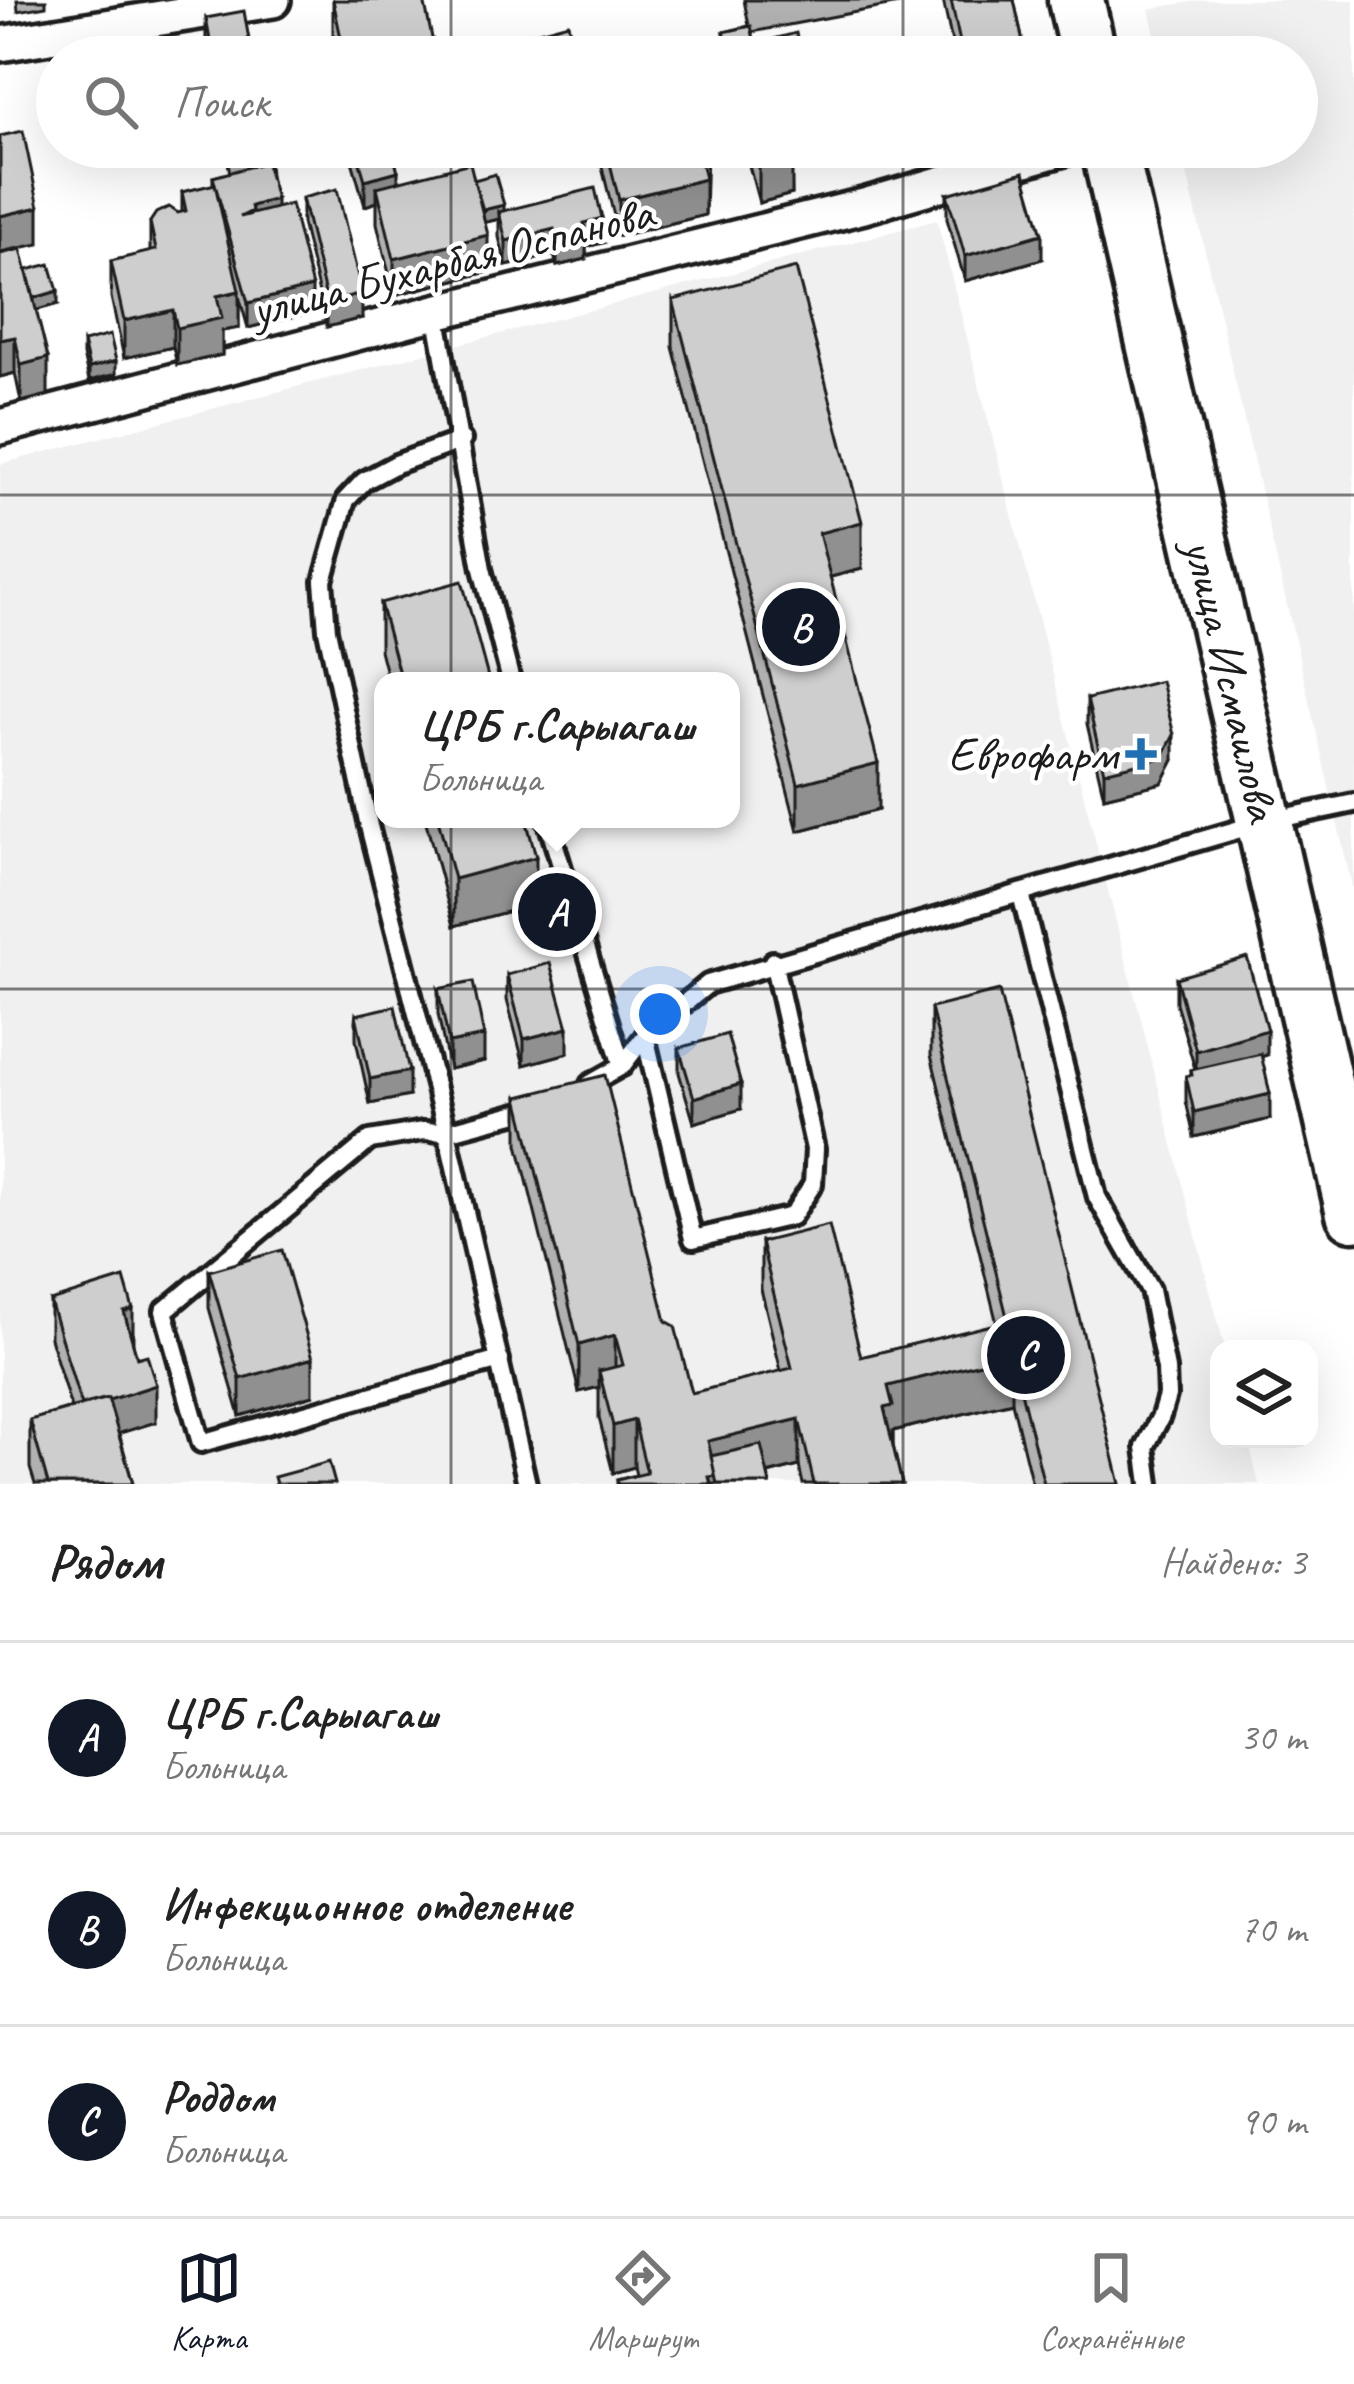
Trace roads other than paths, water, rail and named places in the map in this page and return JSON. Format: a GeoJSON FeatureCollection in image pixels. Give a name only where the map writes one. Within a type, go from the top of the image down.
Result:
{"type":"FeatureCollection","features":[{"type":"Feature","properties":{"kind":"main road"},"geometry":{"type":"LineString","coordinates":[[1076,0],[1084,36]]}},
{"type":"Feature","properties":{"kind":"main road","name":"улица Исмаилова"},"geometry":{"type":"LineString","coordinates":[[1114,168],[1354,1213]]}},
{"type":"Feature","properties":{"kind":"street"},"geometry":{"type":"LineString","coordinates":[[50,36],[273,0]]}},
{"type":"Feature","properties":{"kind":"street"},"geometry":{"type":"LineString","coordinates":[[0,44],[36,38]]}},
{"type":"Feature","properties":{"kind":"street","name":"улица Бухарбая Оспанова"},"geometry":{"type":"LineString","coordinates":[[0,427],[864,206],[995,168]]}},
{"type":"Feature","properties":{"kind":"lane"},"geometry":{"type":"LineString","coordinates":[[436,312],[482,569],[509,672]]}},
{"type":"Feature","properties":{"kind":"lane"},"geometry":{"type":"LineString","coordinates":[[462,440],[364,481],[346,500],[323,581],[327,630],[369,826],[447,1132],[527,1484]]}},
{"type":"Feature","properties":{"kind":"lane"},"geometry":{"type":"LineString","coordinates":[[500,1360],[201,1443],[164,1311],[370,1140],[447,1132],[565,1100],[622,1066],[645,1036],[708,983],[1264,822],[1354,803]]}},
{"type":"Feature","properties":{"kind":"lane"},"geometry":{"type":"LineString","coordinates":[[550,828],[622,1066]]}},
{"type":"Feature","properties":{"kind":"lane"},"geometry":{"type":"LineString","coordinates":[[1021,894],[1097,1197],[1150,1290],[1166,1369],[1161,1416],[1145,1447],[1150,1484]]}},
{"type":"Feature","properties":{"kind":"lane"},"geometry":{"type":"LineString","coordinates":[[645,1036],[693,1240],[792,1216],[812,1184],[815,1149],[773,962]]}},
{"type":"Feature","properties":{"kind":"place","name":"Инфекционное отделение"},"geometry":{"type":"Point","coordinates":[801,627]}},
{"type":"Feature","properties":{"kind":"place","name":"Еврофарм"},"geometry":{"type":"Point","coordinates":[1141,754]}},
{"type":"Feature","properties":{"kind":"place","name":"ЦРБ г.Сарыагаш"},"geometry":{"type":"Point","coordinates":[557,912]}},
{"type":"Feature","properties":{"kind":"place","name":"Роддом"},"geometry":{"type":"Point","coordinates":[1026,1355]}}]}
